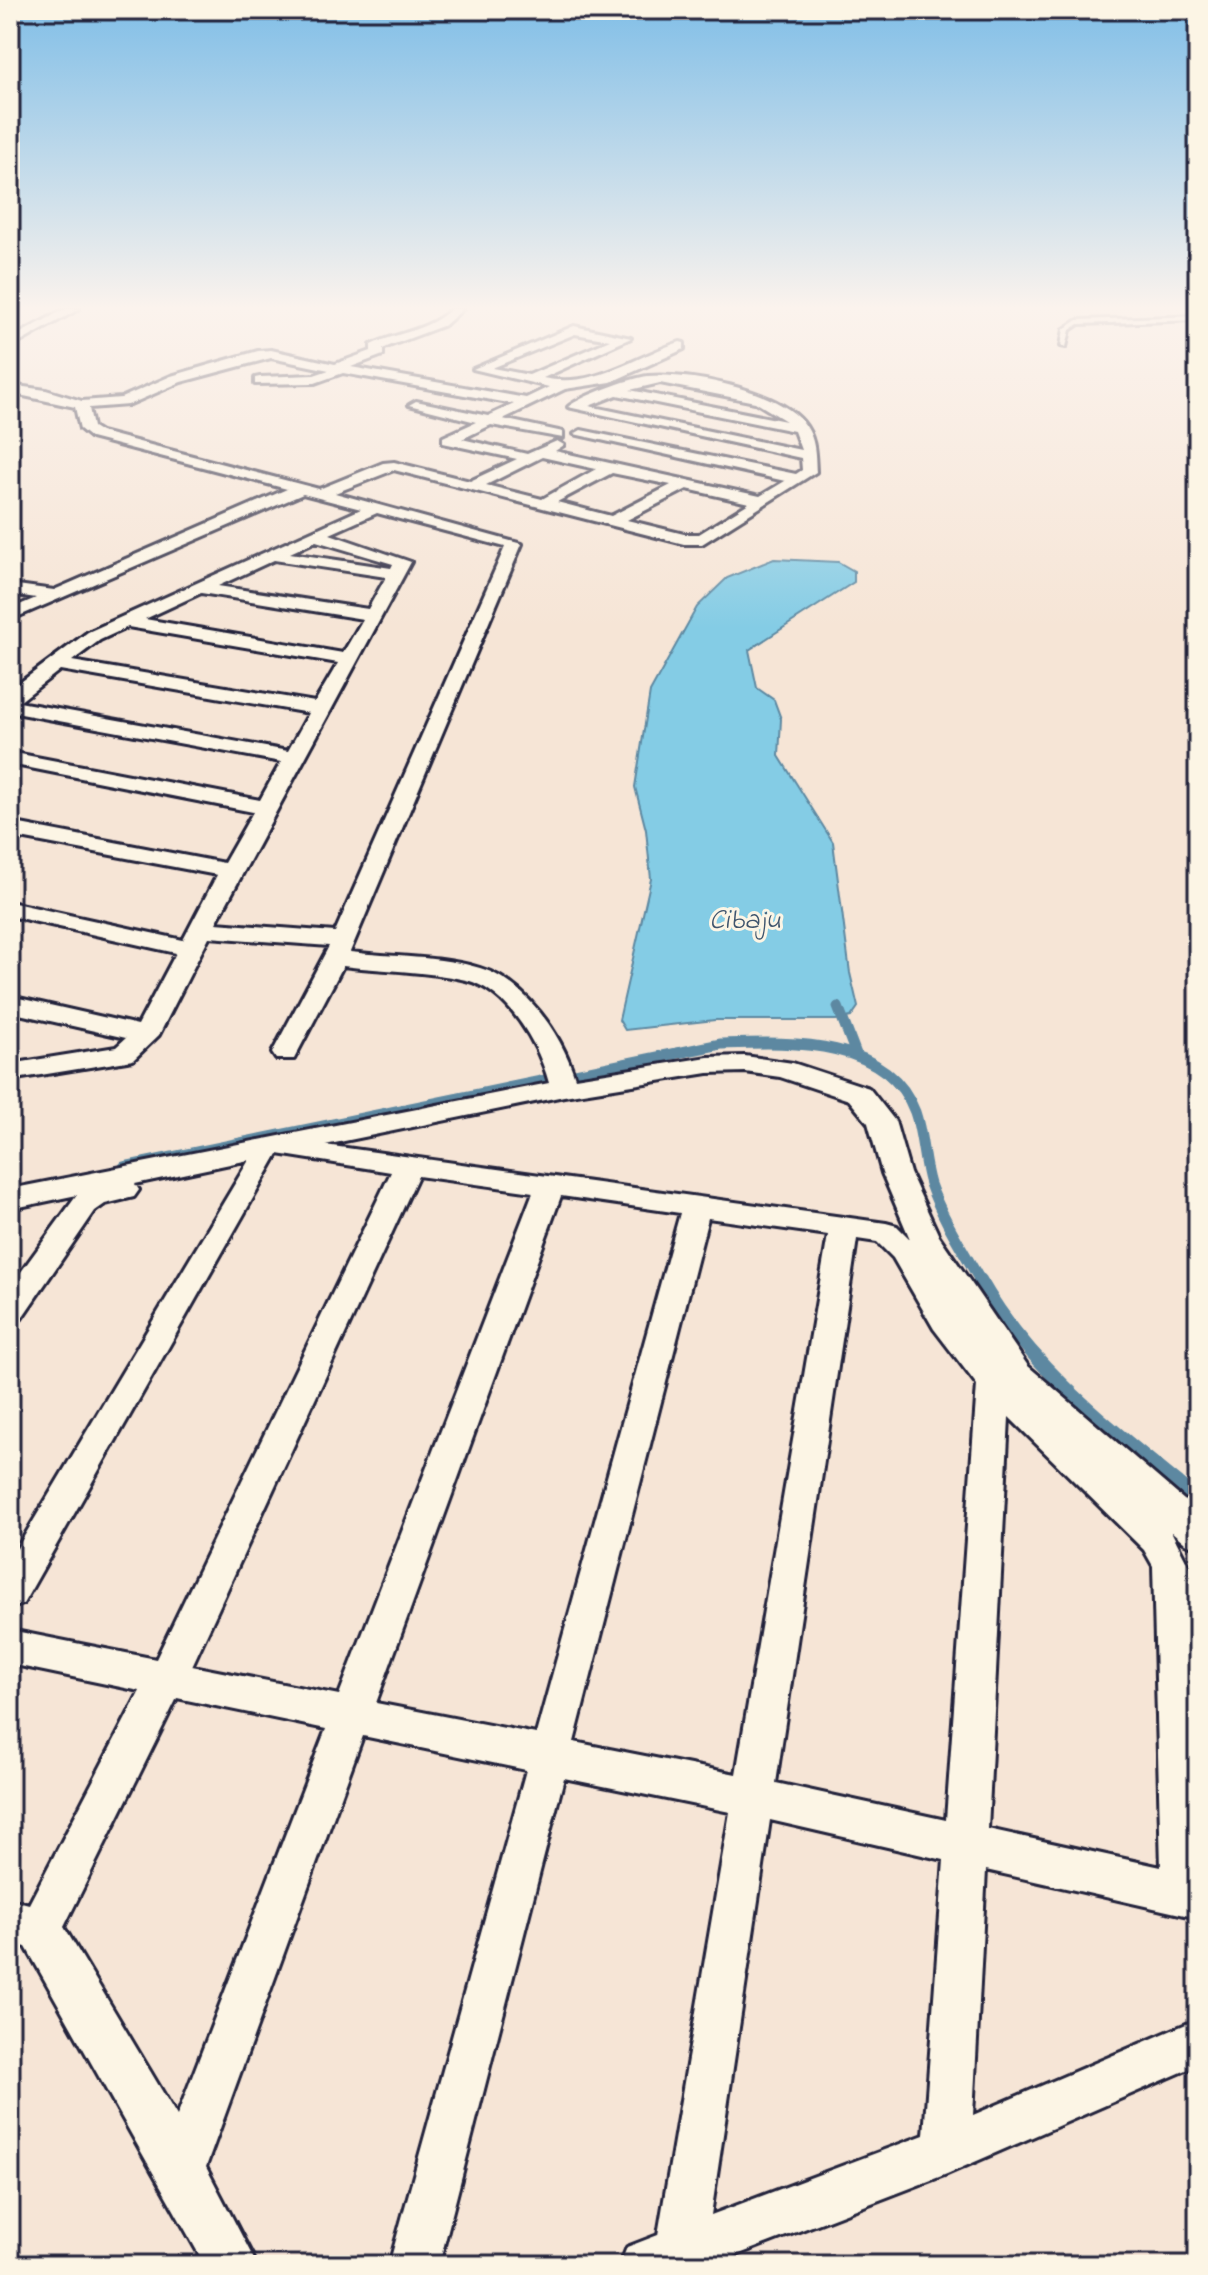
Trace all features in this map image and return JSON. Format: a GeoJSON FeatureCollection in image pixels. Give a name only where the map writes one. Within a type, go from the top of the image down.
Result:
{"type":"FeatureCollection","features":[{"type":"Feature","properties":{"kind":"street"},"geometry":{"type":"LineString","coordinates":[[84,415],[87,429],[96,435],[514,544],[340,949],[285,1053]]}},
{"type":"Feature","properties":{"kind":"street"},"geometry":{"type":"LineString","coordinates":[[465,415],[558,435]]}},
{"type":"Feature","properties":{"kind":"street"},"geometry":{"type":"LineString","coordinates":[[498,415],[448,440],[520,455]]}},
{"type":"Feature","properties":{"kind":"street"},"geometry":{"type":"LineString","coordinates":[[471,486],[581,434],[603,415]]}},
{"type":"Feature","properties":{"kind":"street"},"geometry":{"type":"LineString","coordinates":[[610,415],[811,456]]}},
{"type":"Feature","properties":{"kind":"street"},"geometry":{"type":"LineString","coordinates":[[738,415],[802,428]]}},
{"type":"Feature","properties":{"kind":"street"},"geometry":{"type":"LineString","coordinates":[[10,615],[312,490],[383,467],[394,466],[684,539],[702,539],[809,472],[811,456],[802,428],[788,415]]}},
{"type":"Feature","properties":{"kind":"street"},"geometry":{"type":"LineString","coordinates":[[581,434],[799,479]]}},
{"type":"Feature","properties":{"kind":"street"},"geometry":{"type":"LineString","coordinates":[[542,453],[763,501]]}},
{"type":"Feature","properties":{"kind":"street"},"geometry":{"type":"LineString","coordinates":[[543,504],[611,467]]}},
{"type":"Feature","properties":{"kind":"street"},"geometry":{"type":"LineString","coordinates":[[615,520],[685,484]]}},
{"type":"Feature","properties":{"kind":"street"},"geometry":{"type":"LineString","coordinates":[[10,699],[94,636],[377,507]]}},
{"type":"Feature","properties":{"kind":"street"},"geometry":{"type":"LineString","coordinates":[[10,1072],[124,1054],[146,1035],[231,871],[403,562],[315,535]]}},
{"type":"Feature","properties":{"kind":"street"},"geometry":{"type":"LineString","coordinates":[[272,555],[396,574]]}},
{"type":"Feature","properties":{"kind":"street"},"geometry":{"type":"LineString","coordinates":[[199,588],[371,615]]}},
{"type":"Feature","properties":{"kind":"street"},"geometry":{"type":"LineString","coordinates":[[10,589],[54,595]]}},
{"type":"Feature","properties":{"kind":"street"},"geometry":{"type":"LineString","coordinates":[[124,621],[347,659]]}},
{"type":"Feature","properties":{"kind":"street"},"geometry":{"type":"LineString","coordinates":[[56,664],[320,709]]}},
{"type":"Feature","properties":{"kind":"street"},"geometry":{"type":"LineString","coordinates":[[10,706],[293,758]]}},
{"type":"Feature","properties":{"kind":"street"},"geometry":{"type":"LineString","coordinates":[[10,758],[266,808]]}},
{"type":"Feature","properties":{"kind":"street"},"geometry":{"type":"LineString","coordinates":[[10,829],[231,871]]}},
{"type":"Feature","properties":{"kind":"street"},"geometry":{"type":"LineString","coordinates":[[10,909],[196,939],[340,949],[475,974],[498,987],[531,1018],[553,1050],[564,1088]]}},
{"type":"Feature","properties":{"kind":"street"},"geometry":{"type":"LineString","coordinates":[[10,1004],[146,1035]]}},
{"type":"Feature","properties":{"kind":"street"},"geometry":{"type":"LineString","coordinates":[[10,1199],[564,1088],[708,1065],[745,1064],[784,1069],[859,1094],[881,1121],[896,1173],[925,1239],[1016,1375],[1198,1533]]}},
{"type":"Feature","properties":{"kind":"street"},"geometry":{"type":"LineString","coordinates":[[10,1311],[85,1204],[95,1197],[295,1150],[886,1233],[904,1251],[945,1321],[994,1383],[1157,1539],[1171,1566],[1191,1895],[753,1797],[10,1647]]}},
{"type":"Feature","properties":{"kind":"street"},"geometry":{"type":"LineString","coordinates":[[10,1593],[265,1157]]}},
{"type":"Feature","properties":{"kind":"street"},"geometry":{"type":"LineString","coordinates":[[232,2265],[181,2169],[25,1925],[166,1680],[409,1165]]}},
{"type":"Feature","properties":{"kind":"street"},"geometry":{"type":"LineString","coordinates":[[181,2169],[550,1186]]}},
{"type":"Feature","properties":{"kind":"street"},"geometry":{"type":"LineString","coordinates":[[414,2265],[696,1208]]}},
{"type":"Feature","properties":{"kind":"street"},"geometry":{"type":"LineString","coordinates":[[663,2257],[753,1797],[844,1227]]}},
{"type":"Feature","properties":{"kind":"street"},"geometry":{"type":"LineString","coordinates":[[947,2150],[994,1383]]}},
{"type":"Feature","properties":{"kind":"street"},"geometry":{"type":"LineString","coordinates":[[663,2257],[947,2150],[1198,2042]]}},
{"type":"Feature","properties":{"kind":"water","name":"Cibaju"},"geometry":{"type":"Polygon","coordinates":[[[774,559],[838,562],[854,571],[854,582],[749,650],[757,688],[774,700],[781,719],[779,756],[833,842],[850,973],[858,1007],[851,1017],[836,1020],[715,1020],[625,1030],[619,1020],[651,879],[646,830],[635,787],[650,692],[697,607],[727,578],[774,559]]]}},
{"type":"Feature","properties":{"kind":"waterway"},"geometry":{"type":"LineString","coordinates":[[838,1007],[856,1054]]}},
{"type":"Feature","properties":{"kind":"waterway"},"geometry":{"type":"LineString","coordinates":[[124,1167],[721,1044],[804,1045],[858,1057],[882,1069],[901,1087],[915,1112],[935,1197],[981,1282]]}},
{"type":"Feature","properties":{"kind":"waterway"},"geometry":{"type":"LineString","coordinates":[[980,1280],[1001,1313],[1051,1373],[1108,1426],[1198,1500]]}}]}
